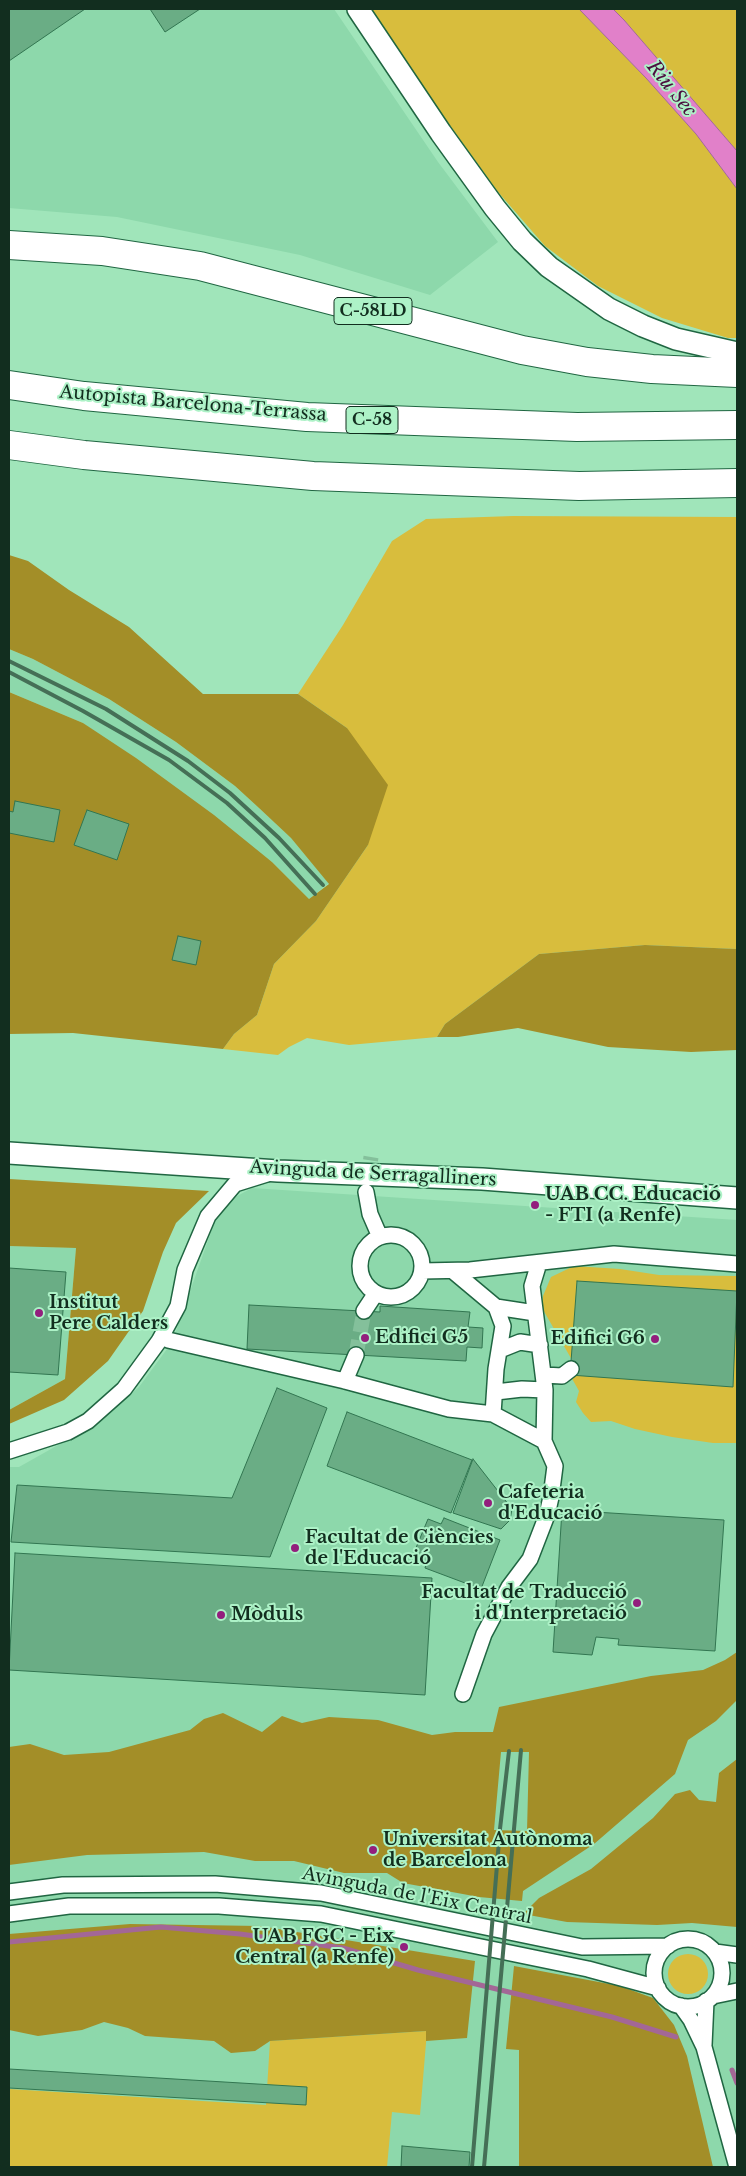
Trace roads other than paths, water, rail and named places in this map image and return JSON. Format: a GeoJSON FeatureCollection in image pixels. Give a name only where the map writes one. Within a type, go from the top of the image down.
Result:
{"type":"FeatureCollection","features":[{"type":"Feature","properties":{"kind":"highway","name":"C-58LD"},"geometry":{"type":"LineString","coordinates":[[9,245],[102,250],[200,266],[522,350],[587,362],[652,369],[737,373]]}},
{"type":"Feature","properties":{"kind":"highway","name":"Autopista Barcelona-Terrassa"},"geometry":{"type":"LineString","coordinates":[[9,384],[84,396],[307,417],[577,427],[737,425]]}},
{"type":"Feature","properties":{"kind":"highway"},"geometry":{"type":"LineString","coordinates":[[9,445],[84,455],[313,476],[569,486],[737,483]]}},
{"type":"Feature","properties":{"kind":"street"},"geometry":{"type":"LineString","coordinates":[[358,9],[441,133],[495,208],[522,241],[549,267],[576,288],[609,309],[643,326],[676,339],[737,353]]}},
{"type":"Feature","properties":{"kind":"street","name":"Avinguda de Serragalliners"},"geometry":{"type":"LineString","coordinates":[[9,1152],[278,1171],[482,1179],[737,1198]]}},
{"type":"Feature","properties":{"kind":"street"},"geometry":{"type":"LineString","coordinates":[[9,1450],[68,1432],[88,1421],[124,1389],[159,1341],[178,1306],[185,1270],[208,1216],[235,1184],[278,1171]]}},
{"type":"Feature","properties":{"kind":"street","name":"Avinguda de Serragalliners"},"geometry":{"type":"LineString","coordinates":[[366,1192],[370,1214],[380,1238]]}},
{"type":"Feature","properties":{"kind":"street"},"geometry":{"type":"LineString","coordinates":[[398,1236],[407,1239],[420,1253],[422,1271],[419,1281],[405,1294],[385,1297],[376,1293],[363,1279],[361,1259],[365,1250],[380,1238],[398,1236]]}},
{"type":"Feature","properties":{"kind":"street"},"geometry":{"type":"LineString","coordinates":[[422,1271],[452,1271],[614,1254],[737,1264]]}},
{"type":"Feature","properties":{"kind":"street"},"geometry":{"type":"LineString","coordinates":[[463,1694],[484,1634],[509,1587],[530,1559],[547,1515],[555,1466],[544,1441],[544,1383],[532,1286],[539,1262]]}},
{"type":"Feature","properties":{"kind":"street"},"geometry":{"type":"LineString","coordinates":[[452,1271],[496,1308],[503,1326],[496,1369],[496,1392],[493,1414]]}},
{"type":"Feature","properties":{"kind":"street"},"geometry":{"type":"LineString","coordinates":[[364,1311],[376,1293]]}},
{"type":"Feature","properties":{"kind":"street"},"geometry":{"type":"LineString","coordinates":[[496,1308],[535,1313]]}},
{"type":"Feature","properties":{"kind":"street"},"geometry":{"type":"LineString","coordinates":[[168,1340],[345,1381],[449,1409],[493,1414],[544,1441]]}},
{"type":"Feature","properties":{"kind":"street"},"geometry":{"type":"LineString","coordinates":[[500,1350],[520,1342],[540,1345]]}},
{"type":"Feature","properties":{"kind":"street"},"geometry":{"type":"LineString","coordinates":[[345,1381],[356,1355]]}},
{"type":"Feature","properties":{"kind":"street"},"geometry":{"type":"LineString","coordinates":[[496,1392],[522,1389],[544,1383],[562,1376],[571,1369]]}},
{"type":"Feature","properties":{"kind":"street","name":"Avinguda de l'Eix Central"},"geometry":{"type":"LineString","coordinates":[[9,1892],[63,1885],[215,1884],[321,1892],[582,1948],[668,1946]]}},
{"type":"Feature","properties":{"kind":"street","name":"Avinguda de l'Eix Central"},"geometry":{"type":"LineString","coordinates":[[9,1914],[69,1906],[219,1906],[321,1914],[588,1968],[658,1988]]}},
{"type":"Feature","properties":{"kind":"street"},"geometry":{"type":"LineString","coordinates":[[704,2047],[710,1999],[720,1986],[721,1963],[715,1952],[706,1944],[691,1939],[679,1941],[668,1946],[659,1956],[655,1979],[658,1988],[666,1998],[681,2006],[691,2020],[704,2047],[737,2167]]}},
{"type":"Feature","properties":{"kind":"street"},"geometry":{"type":"LineString","coordinates":[[715,1952],[737,1955]]}},
{"type":"Feature","properties":{"kind":"street"},"geometry":{"type":"LineString","coordinates":[[681,2006],[694,2006],[737,1991]]}},
{"type":"Feature","properties":{"kind":"water","name":"Riu Sec"},"geometry":{"type":"Polygon","coordinates":[[[579,9],[613,9],[624,20],[737,151],[737,189],[696,134],[646,78],[579,9]]]}},
{"type":"Feature","properties":{"kind":"waterway"},"geometry":{"type":"LineString","coordinates":[[9,1942],[161,1927],[240,1934],[343,1948],[418,1970],[612,2017],[676,2037]]}},
{"type":"Feature","properties":{"kind":"waterway"},"geometry":{"type":"LineString","coordinates":[[732,2070],[737,2083]]}},
{"type":"Feature","properties":{"kind":"tunnel"},"geometry":{"type":"LineString","coordinates":[[367,1183],[371,1157]]}},
{"type":"Feature","properties":{"kind":"tunnel"},"geometry":{"type":"LineString","coordinates":[[356,1355],[364,1311]]}},
{"type":"Feature","properties":{"kind":"railway"},"geometry":{"type":"LineString","coordinates":[[9,661],[106,709],[188,761],[230,793],[279,838],[323,885]]}},
{"type":"Feature","properties":{"kind":"railway"},"geometry":{"type":"LineString","coordinates":[[9,672],[169,760],[227,803],[265,838],[315,894]]}},
{"type":"Feature","properties":{"kind":"railway"},"geometry":{"type":"LineString","coordinates":[[484,2167],[521,1750]]}},
{"type":"Feature","properties":{"kind":"railway"},"geometry":{"type":"LineString","coordinates":[[472,2167],[500,1829],[509,1751]]}},
{"type":"Feature","properties":{"kind":"place","name":"UAB CC. Educació - FTI (a Renfe)"},"geometry":{"type":"Point","coordinates":[535,1205]}},
{"type":"Feature","properties":{"kind":"place","name":"Institut Pere Calders"},"geometry":{"type":"Point","coordinates":[39,1313]}},
{"type":"Feature","properties":{"kind":"place","name":"Edifici G5"},"geometry":{"type":"Point","coordinates":[365,1338]}},
{"type":"Feature","properties":{"kind":"place","name":"Edifici G6"},"geometry":{"type":"Point","coordinates":[655,1339]}},
{"type":"Feature","properties":{"kind":"place","name":"Cafeteria d'Educació"},"geometry":{"type":"Point","coordinates":[488,1503]}},
{"type":"Feature","properties":{"kind":"place","name":"Facultat de Ciències de l'Educació"},"geometry":{"type":"Point","coordinates":[295,1548]}},
{"type":"Feature","properties":{"kind":"place","name":"Facultat de Traducció i d'Interpretació"},"geometry":{"type":"Point","coordinates":[637,1603]}},
{"type":"Feature","properties":{"kind":"place","name":"Mòduls"},"geometry":{"type":"Point","coordinates":[221,1615]}},
{"type":"Feature","properties":{"kind":"place","name":"Universitat Autònoma de Barcelona"},"geometry":{"type":"Point","coordinates":[373,1850]}},
{"type":"Feature","properties":{"kind":"place","name":"UAB FGC - Eix Central (a Renfe)"},"geometry":{"type":"Point","coordinates":[404,1947]}}]}
